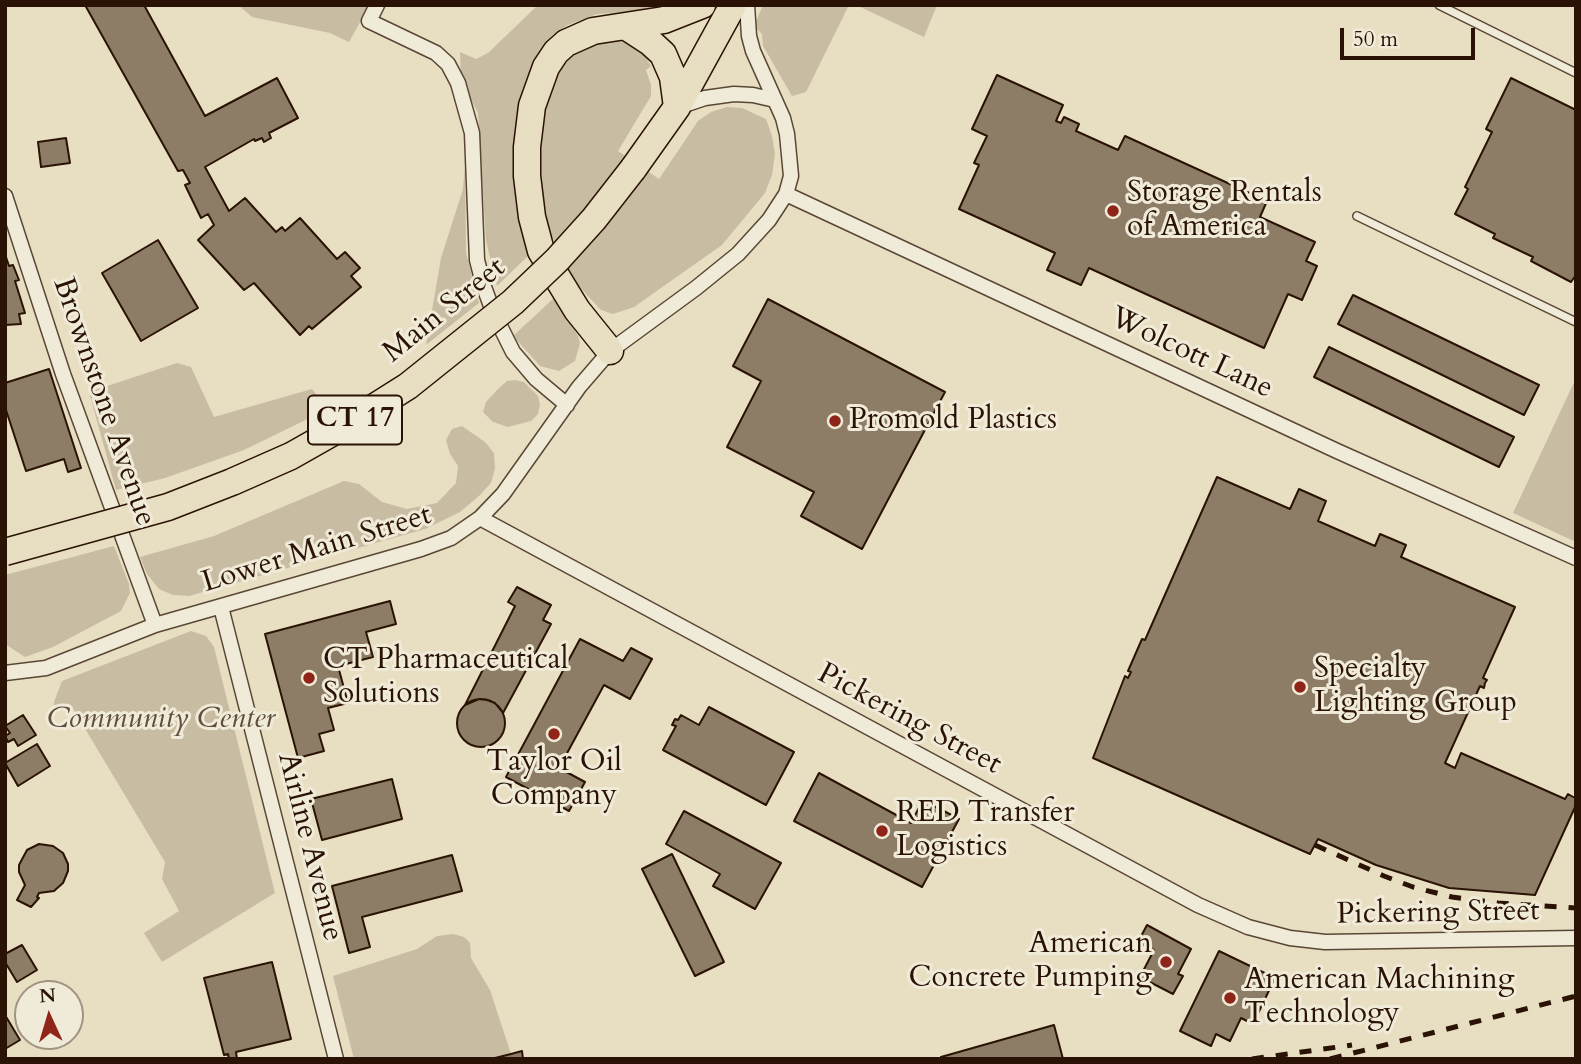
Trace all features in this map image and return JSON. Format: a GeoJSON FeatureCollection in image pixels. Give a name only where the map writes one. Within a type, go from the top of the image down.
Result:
{"type":"FeatureCollection","features":[{"type":"Feature","properties":{"kind":"highway"},"geometry":{"type":"LineString","coordinates":[[610,351],[577,310],[541,251],[527,190],[527,147],[532,106],[537,88],[556,52],[566,43],[593,30],[664,20],[702,5]]}},
{"type":"Feature","properties":{"kind":"highway","name":"Main Street"},"geometry":{"type":"LineString","coordinates":[[5,552],[168,507],[232,482],[291,456],[408,386],[513,302],[594,219],[677,107],[733,5]]}},
{"type":"Feature","properties":{"kind":"highway"},"geometry":{"type":"LineString","coordinates":[[627,27],[663,54],[673,77],[677,107]]}},
{"type":"Feature","properties":{"kind":"street"},"geometry":{"type":"LineString","coordinates":[[377,5],[369,21],[436,53],[451,70],[463,96],[472,133],[476,250],[484,287],[513,352],[536,379],[567,405]]}},
{"type":"Feature","properties":{"kind":"street","name":"Lower Main Street"},"geometry":{"type":"LineString","coordinates":[[5,673],[46,667],[155,625],[421,549],[451,538],[480,518],[503,494],[610,351],[738,254],[769,220],[786,194],[790,156],[783,118],[753,51],[748,29],[747,5]]}},
{"type":"Feature","properties":{"kind":"street"},"geometry":{"type":"LineString","coordinates":[[677,107],[734,94],[753,94],[775,100]]}},
{"type":"Feature","properties":{"kind":"street","name":"Wolcott Lane"},"geometry":{"type":"LineString","coordinates":[[786,194],[1337,451],[1576,558]]}},
{"type":"Feature","properties":{"kind":"street","name":"Brownstone Avenue"},"geometry":{"type":"LineString","coordinates":[[5,196],[63,374],[155,625]]}},
{"type":"Feature","properties":{"kind":"street","name":"Pickering Street"},"geometry":{"type":"LineString","coordinates":[[480,518],[1198,905],[1248,927],[1290,938],[1325,942],[1576,939]]}},
{"type":"Feature","properties":{"kind":"street","name":"Airline Avenue"},"geometry":{"type":"LineString","coordinates":[[221,607],[335,1059]]}},
{"type":"Feature","properties":{"kind":"lane"},"geometry":{"type":"LineString","coordinates":[[1439,5],[1576,73]]}},
{"type":"Feature","properties":{"kind":"lane"},"geometry":{"type":"LineString","coordinates":[[1357,216],[1576,322]]}},
{"type":"Feature","properties":{"kind":"green space"},"geometry":{"type":"Polygon","coordinates":[[[238,5],[362,5],[368,8],[349,42],[330,33],[252,17],[238,5]]]}},
{"type":"Feature","properties":{"kind":"green space"},"geometry":{"type":"Polygon","coordinates":[[[538,5],[664,5],[630,12],[597,14],[568,25],[552,35],[539,54],[523,94],[513,146],[517,188],[531,253],[497,286],[486,241],[478,113],[461,80],[460,52],[476,59],[488,53],[538,5]]]}},
{"type":"Feature","properties":{"kind":"green space"},"geometry":{"type":"Polygon","coordinates":[[[763,5],[849,5],[806,92],[792,96],[763,46],[762,34],[754,26],[763,5]]]}},
{"type":"Feature","properties":{"kind":"green space"},"geometry":{"type":"Polygon","coordinates":[[[856,5],[937,5],[924,37],[856,5]]]}},
{"type":"Feature","properties":{"kind":"green space"},"geometry":{"type":"Polygon","coordinates":[[[613,39],[632,44],[651,66],[646,70],[651,96],[618,151],[659,179],[698,121],[711,112],[727,107],[742,108],[766,119],[775,154],[772,175],[765,193],[722,245],[634,307],[613,314],[601,310],[574,281],[550,232],[540,197],[539,146],[545,106],[560,70],[584,47],[613,39]]]}},
{"type":"Feature","properties":{"kind":"green space"},"geometry":{"type":"Polygon","coordinates":[[[465,165],[466,253],[479,303],[426,345],[441,258],[463,189],[465,165]]]}},
{"type":"Feature","properties":{"kind":"green space"},"geometry":{"type":"Polygon","coordinates":[[[554,298],[580,343],[575,361],[559,371],[540,366],[513,336],[554,298]]]}},
{"type":"Feature","properties":{"kind":"green space"},"geometry":{"type":"Polygon","coordinates":[[[177,363],[191,367],[214,417],[312,389],[320,400],[322,412],[244,450],[165,478],[116,490],[89,392],[177,363]]]}},
{"type":"Feature","properties":{"kind":"green space"},"geometry":{"type":"Polygon","coordinates":[[[1576,378],[1576,542],[1513,513],[1576,378]]]}},
{"type":"Feature","properties":{"kind":"green space"},"geometry":{"type":"Polygon","coordinates":[[[507,381],[524,382],[538,396],[540,405],[538,414],[531,421],[508,427],[493,422],[483,412],[486,402],[497,390],[507,381]]]}},
{"type":"Feature","properties":{"kind":"green space"},"geometry":{"type":"Polygon","coordinates":[[[462,426],[485,442],[494,453],[495,468],[491,483],[460,512],[425,529],[189,596],[173,595],[159,589],[147,574],[140,557],[214,536],[344,481],[359,484],[382,502],[407,509],[437,503],[456,483],[458,466],[450,454],[446,440],[452,429],[462,426]]]}},
{"type":"Feature","properties":{"kind":"green space"},"geometry":{"type":"Polygon","coordinates":[[[114,546],[130,593],[121,611],[53,647],[25,657],[5,644],[5,575],[114,546]]]}},
{"type":"Feature","properties":{"kind":"green space","name":"Community Center"},"geometry":{"type":"Polygon","coordinates":[[[191,631],[206,636],[214,647],[275,893],[162,962],[144,933],[179,911],[162,879],[165,862],[72,707],[54,705],[54,702],[62,681],[191,631]]]}},
{"type":"Feature","properties":{"kind":"green space"},"geometry":{"type":"Polygon","coordinates":[[[453,934],[464,937],[470,943],[471,958],[490,990],[511,1054],[491,1059],[354,1059],[333,976],[417,949],[437,936],[453,934]]]}},
{"type":"Feature","properties":{"kind":"building"},"geometry":{"type":"Polygon","coordinates":[[[85,5],[144,5],[205,116],[277,78],[298,118],[269,133],[271,138],[264,142],[262,138],[255,141],[254,139],[205,167],[229,211],[245,198],[276,232],[282,227],[285,231],[300,218],[337,259],[345,252],[360,268],[351,276],[361,287],[312,329],[309,326],[300,335],[254,283],[244,290],[198,240],[214,225],[208,214],[201,218],[185,185],[190,183],[183,170],[178,171],[85,5]]]}},
{"type":"Feature","properties":{"kind":"building","name":"Storage Rentals of America"},"geometry":{"type":"Polygon","coordinates":[[[997,75],[1063,105],[1056,121],[1061,123],[1064,117],[1079,124],[1076,131],[1118,150],[1125,136],[1267,201],[1260,217],[1315,242],[1306,261],[1317,266],[1302,300],[1288,294],[1264,348],[1089,268],[1081,285],[1047,270],[1055,253],[959,209],[979,165],[974,163],[987,136],[972,129],[997,75]]]}},
{"type":"Feature","properties":{"kind":"building"},"geometry":{"type":"Polygon","coordinates":[[[1511,78],[1576,110],[1576,275],[1571,282],[1531,261],[1533,257],[1493,238],[1495,234],[1455,214],[1492,132],[1486,129],[1511,78]]]}},
{"type":"Feature","properties":{"kind":"building"},"geometry":{"type":"Polygon","coordinates":[[[66,138],[70,163],[41,167],[38,142],[66,138]]]}},
{"type":"Feature","properties":{"kind":"building"},"geometry":{"type":"Polygon","coordinates":[[[158,240],[198,308],[141,341],[102,273],[158,240]]]}},
{"type":"Feature","properties":{"kind":"building"},"geometry":{"type":"Polygon","coordinates":[[[5,254],[9,266],[13,265],[19,280],[15,281],[25,313],[19,314],[21,324],[5,325],[5,254]]]}},
{"type":"Feature","properties":{"kind":"building"},"geometry":{"type":"Polygon","coordinates":[[[1353,295],[1539,385],[1524,415],[1338,324],[1353,295]]]}},
{"type":"Feature","properties":{"kind":"building","name":"Promold Plastics"},"geometry":{"type":"Polygon","coordinates":[[[768,299],[945,392],[862,549],[801,516],[814,492],[727,447],[761,381],[733,366],[768,299]]]}},
{"type":"Feature","properties":{"kind":"building"},"geometry":{"type":"Polygon","coordinates":[[[1329,347],[1514,437],[1499,467],[1314,377],[1329,347]]]}},
{"type":"Feature","properties":{"kind":"building"},"geometry":{"type":"Polygon","coordinates":[[[49,369],[81,468],[68,472],[64,459],[26,471],[5,407],[5,383],[49,369]]]}},
{"type":"Feature","properties":{"kind":"building","name":"Specialty Lighting Group"},"geometry":{"type":"Polygon","coordinates":[[[1217,477],[1290,509],[1299,489],[1326,501],[1318,521],[1375,546],[1380,534],[1406,545],[1401,557],[1515,607],[1483,678],[1487,680],[1484,688],[1480,686],[1445,763],[1455,768],[1461,753],[1565,799],[1568,794],[1575,798],[1576,805],[1535,895],[1449,888],[1376,865],[1318,839],[1310,854],[1093,758],[1125,676],[1128,678],[1131,672],[1128,671],[1142,639],[1145,640],[1217,477]]]}},
{"type":"Feature","properties":{"kind":"building"},"geometry":{"type":"Polygon","coordinates":[[[517,587],[551,605],[543,620],[551,624],[503,713],[495,703],[487,700],[479,699],[465,705],[515,606],[508,602],[517,587]]]}},
{"type":"Feature","properties":{"kind":"building","name":"CT Pharmaceutical Solutions"},"geometry":{"type":"Polygon","coordinates":[[[390,601],[396,624],[366,632],[373,657],[338,666],[348,703],[328,708],[334,730],[319,734],[324,751],[298,758],[265,634],[390,601]]]}},
{"type":"Feature","properties":{"kind":"building","name":"Taylor Oil Company"},"geometry":{"type":"Polygon","coordinates":[[[580,639],[623,661],[631,648],[652,659],[630,699],[604,685],[559,768],[585,782],[569,811],[506,777],[580,639]]]}},
{"type":"Feature","properties":{"kind":"building"},"geometry":{"type":"Polygon","coordinates":[[[481,699],[490,700],[498,706],[504,714],[504,732],[498,740],[490,746],[481,747],[472,746],[464,740],[458,732],[457,723],[458,714],[464,706],[472,700],[481,699]]]}},
{"type":"Feature","properties":{"kind":"building"},"geometry":{"type":"Polygon","coordinates":[[[709,707],[794,752],[766,805],[663,750],[676,726],[672,725],[675,719],[678,720],[681,715],[699,725],[709,707]]]}},
{"type":"Feature","properties":{"kind":"building"},"geometry":{"type":"Polygon","coordinates":[[[23,715],[36,735],[18,746],[14,739],[8,742],[5,736],[10,733],[5,726],[23,715]]]}},
{"type":"Feature","properties":{"kind":"building"},"geometry":{"type":"Polygon","coordinates":[[[37,744],[50,766],[18,786],[5,763],[37,744]]]}},
{"type":"Feature","properties":{"kind":"building","name":"RED Transfer Logistics"},"geometry":{"type":"Polygon","coordinates":[[[819,773],[911,823],[923,800],[959,819],[922,887],[794,821],[819,773]]]}},
{"type":"Feature","properties":{"kind":"building"},"geometry":{"type":"Polygon","coordinates":[[[392,779],[402,819],[322,840],[311,799],[392,779]]]}},
{"type":"Feature","properties":{"kind":"building"},"geometry":{"type":"Polygon","coordinates":[[[684,811],[781,863],[755,909],[713,886],[720,874],[666,844],[684,811]]]}},
{"type":"Feature","properties":{"kind":"building"},"geometry":{"type":"Polygon","coordinates":[[[39,844],[53,846],[63,853],[68,871],[63,883],[54,891],[39,893],[39,898],[31,907],[17,900],[25,885],[19,865],[27,850],[39,844]]]}},
{"type":"Feature","properties":{"kind":"building"},"geometry":{"type":"Polygon","coordinates":[[[672,854],[724,962],[695,976],[642,869],[672,854]]]}},
{"type":"Feature","properties":{"kind":"building"},"geometry":{"type":"Polygon","coordinates":[[[452,855],[462,891],[362,917],[370,947],[349,953],[332,886],[452,855]]]}},
{"type":"Feature","properties":{"kind":"building","name":"American Concrete Pumping"},"geometry":{"type":"Polygon","coordinates":[[[1147,925],[1191,949],[1178,974],[1183,976],[1173,994],[1140,977],[1154,950],[1138,942],[1147,925]]]}},
{"type":"Feature","properties":{"kind":"building"},"geometry":{"type":"Polygon","coordinates":[[[22,945],[37,970],[16,980],[5,962],[5,954],[22,945]]]}},
{"type":"Feature","properties":{"kind":"building","name":"American Machining Technology"},"geometry":{"type":"Polygon","coordinates":[[[1219,951],[1275,978],[1253,1024],[1241,1018],[1230,1041],[1216,1034],[1211,1046],[1180,1031],[1219,951]]]}},
{"type":"Feature","properties":{"kind":"building"},"geometry":{"type":"Polygon","coordinates":[[[272,962],[291,1039],[236,1052],[237,1059],[229,1059],[228,1054],[224,1055],[204,978],[272,962]]]}},
{"type":"Feature","properties":{"kind":"building"},"geometry":{"type":"Polygon","coordinates":[[[5,1015],[14,1030],[14,1044],[5,1049],[5,1015]]]}},
{"type":"Feature","properties":{"kind":"building"},"geometry":{"type":"Polygon","coordinates":[[[1054,1025],[1063,1059],[941,1057],[1054,1025]]]}},
{"type":"Feature","properties":{"kind":"building"},"geometry":{"type":"Polygon","coordinates":[[[522,1051],[523,1059],[491,1059],[511,1054],[522,1051]]]}},
{"type":"Feature","properties":{"kind":"railway"},"geometry":{"type":"LineString","coordinates":[[1315,845],[1384,876],[1452,897],[1576,908]]}},
{"type":"Feature","properties":{"kind":"railway"},"geometry":{"type":"LineString","coordinates":[[1330,1059],[1576,996]]}},
{"type":"Feature","properties":{"kind":"railway"},"geometry":{"type":"LineString","coordinates":[[1252,1059],[1352,1045]]}},
{"type":"Feature","properties":{"kind":"place","name":"Storage Rentals of America"},"geometry":{"type":"Point","coordinates":[1113,211]}},
{"type":"Feature","properties":{"kind":"place","name":"Promold Plastics"},"geometry":{"type":"Point","coordinates":[835,421]}},
{"type":"Feature","properties":{"kind":"place","name":"CT Pharmaceutical Solutions"},"geometry":{"type":"Point","coordinates":[309,678]}},
{"type":"Feature","properties":{"kind":"place","name":"Specialty Lighting Group"},"geometry":{"type":"Point","coordinates":[1300,687]}},
{"type":"Feature","properties":{"kind":"place","name":"Taylor Oil Company"},"geometry":{"type":"Point","coordinates":[554,734]}},
{"type":"Feature","properties":{"kind":"place","name":"RED Transfer Logistics"},"geometry":{"type":"Point","coordinates":[882,831]}},
{"type":"Feature","properties":{"kind":"place","name":"American Concrete Pumping"},"geometry":{"type":"Point","coordinates":[1166,962]}},
{"type":"Feature","properties":{"kind":"place","name":"American Machining Technology"},"geometry":{"type":"Point","coordinates":[1230,998]}}]}
